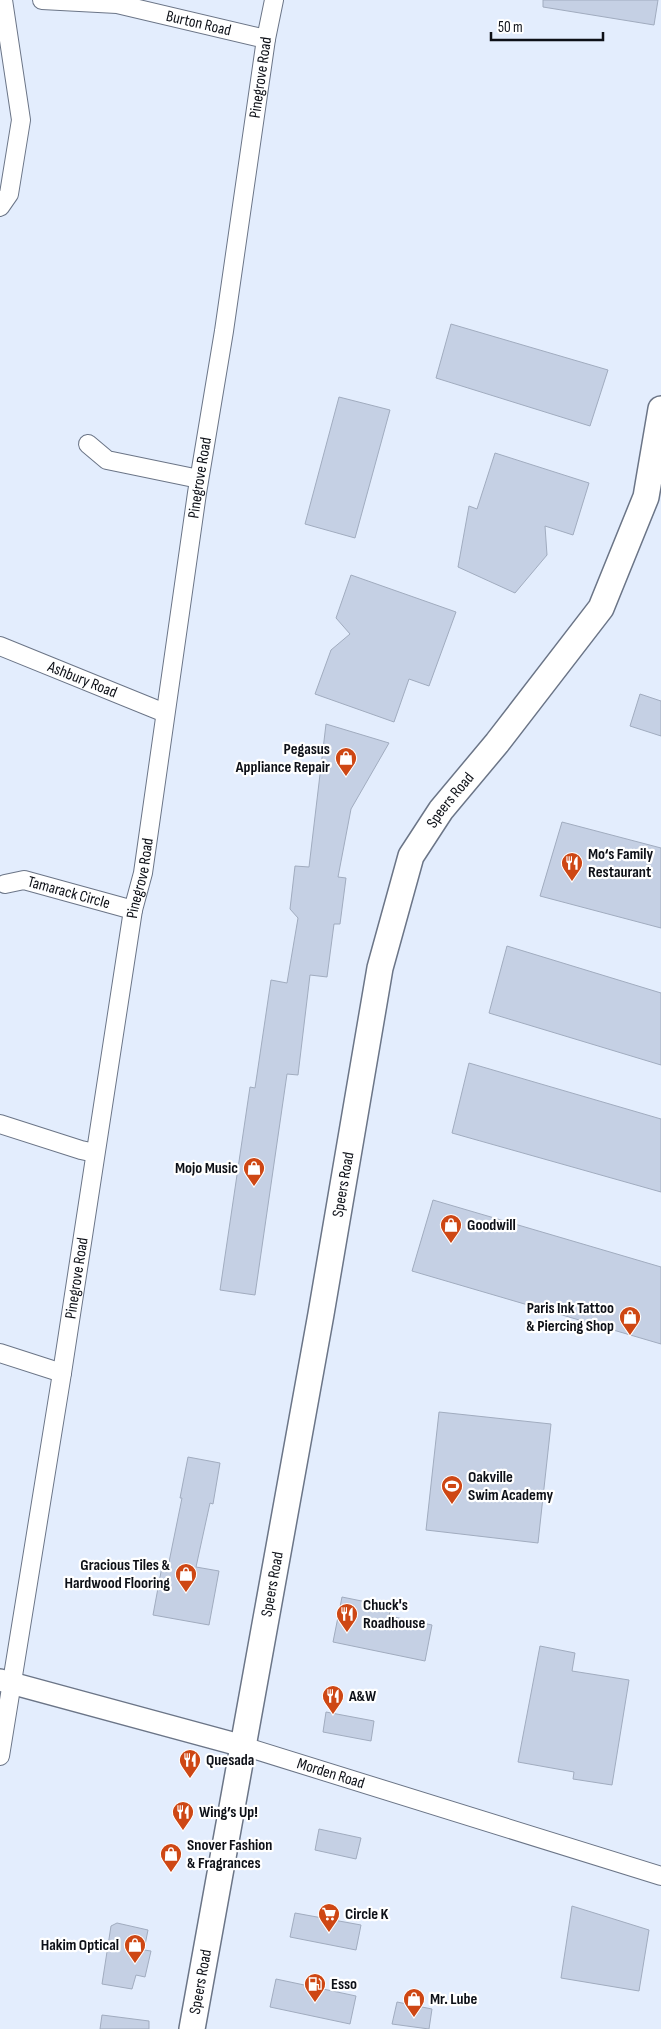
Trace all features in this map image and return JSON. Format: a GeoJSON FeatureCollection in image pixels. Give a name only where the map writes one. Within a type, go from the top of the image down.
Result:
{"type":"FeatureCollection","features":[{"type":"Feature","properties":{"kind":"main road","name":"Speers Road"},"geometry":{"type":"LineString","coordinates":[[192,2029],[321,1314],[380,968],[411,856],[441,810],[497,743],[601,608],[646,497],[661,410]]}},
{"type":"Feature","properties":{"kind":"street"},"geometry":{"type":"LineString","coordinates":[[0,207],[8,194],[21,120],[4,0]]}},
{"type":"Feature","properties":{"kind":"street","name":"Burton Road"},"geometry":{"type":"LineString","coordinates":[[42,0],[117,4],[266,39]]}},
{"type":"Feature","properties":{"kind":"street","name":"Pinegrove Road"},"geometry":{"type":"LineString","coordinates":[[0,1756],[6,1682],[33,1549],[133,910],[143,873],[199,479],[224,331],[266,39],[274,0]]}},
{"type":"Feature","properties":{"kind":"street"},"geometry":{"type":"LineString","coordinates":[[88,444],[107,460],[199,479]]}},
{"type":"Feature","properties":{"kind":"street","name":"Ashbury Road"},"geometry":{"type":"LineString","coordinates":[[0,646],[166,713]]}},
{"type":"Feature","properties":{"kind":"street","name":"Tamarack Circle"},"geometry":{"type":"LineString","coordinates":[[5,884],[24,880],[133,910]]}},
{"type":"Feature","properties":{"kind":"street"},"geometry":{"type":"LineString","coordinates":[[0,1124],[81,1150],[95,1152]]}},
{"type":"Feature","properties":{"kind":"street"},"geometry":{"type":"LineString","coordinates":[[0,1353],[62,1373]]}},
{"type":"Feature","properties":{"kind":"street","name":"Morden Road"},"geometry":{"type":"LineString","coordinates":[[6,1682],[244,1746],[661,1876]]}},
{"type":"Feature","properties":{"kind":"building"},"geometry":{"type":"Polygon","coordinates":[[[543,0],[658,0],[654,25],[543,7],[543,0]]]}},
{"type":"Feature","properties":{"kind":"building"},"geometry":{"type":"Polygon","coordinates":[[[451,324],[608,370],[590,426],[436,378],[451,324]]]}},
{"type":"Feature","properties":{"kind":"building"},"geometry":{"type":"Polygon","coordinates":[[[339,397],[390,410],[355,538],[305,524],[339,397]]]}},
{"type":"Feature","properties":{"kind":"building"},"geometry":{"type":"Polygon","coordinates":[[[495,453],[589,483],[573,535],[545,526],[547,555],[515,593],[458,567],[469,506],[477,509],[495,453]]]}},
{"type":"Feature","properties":{"kind":"building"},"geometry":{"type":"Polygon","coordinates":[[[351,575],[456,612],[429,686],[409,679],[394,722],[315,694],[331,650],[350,634],[336,618],[351,575]]]}},
{"type":"Feature","properties":{"kind":"building"},"geometry":{"type":"Polygon","coordinates":[[[640,694],[661,701],[661,736],[630,726],[640,694]]]}},
{"type":"Feature","properties":{"kind":"building"},"geometry":{"type":"Polygon","coordinates":[[[326,724],[389,743],[351,809],[338,877],[346,878],[340,924],[334,924],[327,977],[310,975],[298,1075],[287,1074],[255,1295],[220,1290],[250,1087],[255,1088],[271,980],[287,983],[298,918],[290,909],[295,866],[309,867],[326,724]]]}},
{"type":"Feature","properties":{"kind":"building"},"geometry":{"type":"Polygon","coordinates":[[[562,822],[661,848],[661,928],[540,896],[562,822]]]}},
{"type":"Feature","properties":{"kind":"building"},"geometry":{"type":"Polygon","coordinates":[[[507,946],[661,993],[661,1065],[489,1013],[507,946]]]}},
{"type":"Feature","properties":{"kind":"building"},"geometry":{"type":"Polygon","coordinates":[[[469,1063],[661,1119],[661,1192],[452,1133],[469,1063]]]}},
{"type":"Feature","properties":{"kind":"building"},"geometry":{"type":"Polygon","coordinates":[[[433,1200],[661,1267],[661,1344],[412,1271],[433,1200]]]}},
{"type":"Feature","properties":{"kind":"building"},"geometry":{"type":"Polygon","coordinates":[[[439,1412],[551,1424],[538,1543],[426,1530],[439,1412]]]}},
{"type":"Feature","properties":{"kind":"building"},"geometry":{"type":"Polygon","coordinates":[[[188,1457],[220,1463],[213,1504],[210,1503],[196,1567],[219,1571],[209,1625],[153,1615],[163,1561],[169,1562],[188,1457]]]}},
{"type":"Feature","properties":{"kind":"building"},"geometry":{"type":"Polygon","coordinates":[[[342,1597],[391,1607],[389,1616],[432,1625],[425,1661],[333,1642],[342,1597]]]}},
{"type":"Feature","properties":{"kind":"building"},"geometry":{"type":"Polygon","coordinates":[[[540,1646],[575,1653],[572,1671],[629,1680],[612,1785],[573,1779],[574,1772],[518,1762],[540,1646]]]}},
{"type":"Feature","properties":{"kind":"building"},"geometry":{"type":"Polygon","coordinates":[[[326,1712],[374,1721],[371,1741],[323,1732],[326,1712]]]}},
{"type":"Feature","properties":{"kind":"building"},"geometry":{"type":"Polygon","coordinates":[[[319,1829],[361,1838],[356,1859],[315,1850],[319,1829]]]}},
{"type":"Feature","properties":{"kind":"building"},"geometry":{"type":"Polygon","coordinates":[[[572,1906],[649,1930],[639,1991],[561,1978],[572,1906]]]}},
{"type":"Feature","properties":{"kind":"building"},"geometry":{"type":"Polygon","coordinates":[[[295,1913],[361,1925],[356,1950],[290,1937],[295,1913]]]}},
{"type":"Feature","properties":{"kind":"building"},"geometry":{"type":"Polygon","coordinates":[[[117,1923],[148,1930],[144,1950],[151,1951],[145,1977],[136,1975],[132,1989],[102,1984],[111,1926],[117,1923]]]}},
{"type":"Feature","properties":{"kind":"building"},"geometry":{"type":"Polygon","coordinates":[[[276,1979],[356,1996],[350,2024],[270,2007],[276,1979]]]}},
{"type":"Feature","properties":{"kind":"building"},"geometry":{"type":"Polygon","coordinates":[[[397,2002],[432,2009],[429,2029],[392,2024],[397,2002]]]}},
{"type":"Feature","properties":{"kind":"building"},"geometry":{"type":"Polygon","coordinates":[[[102,2015],[149,2021],[149,2029],[100,2029],[102,2015]]]}},
{"type":"Feature","properties":{"kind":"place","name":"Pegasus Appliance Repair"},"geometry":{"type":"Point","coordinates":[346,777]}},
{"type":"Feature","properties":{"kind":"place","name":"Mo‘s Family Restaurant"},"geometry":{"type":"Point","coordinates":[572,882]}},
{"type":"Feature","properties":{"kind":"place","name":"Mojo Music"},"geometry":{"type":"Point","coordinates":[254,1187]}},
{"type":"Feature","properties":{"kind":"place","name":"Goodwill"},"geometry":{"type":"Point","coordinates":[451,1244]}},
{"type":"Feature","properties":{"kind":"place","name":"Paris Ink Tattoo & Piercing Shop"},"geometry":{"type":"Point","coordinates":[630,1336]}},
{"type":"Feature","properties":{"kind":"place","name":"Oakville Swim Academy"},"geometry":{"type":"Point","coordinates":[452,1505]}},
{"type":"Feature","properties":{"kind":"place","name":"Gracious Tiles & Hardwood Flooring"},"geometry":{"type":"Point","coordinates":[186,1593]}},
{"type":"Feature","properties":{"kind":"place","name":"Chuck's Roadhouse"},"geometry":{"type":"Point","coordinates":[347,1633]}},
{"type":"Feature","properties":{"kind":"place","name":"A&W"},"geometry":{"type":"Point","coordinates":[333,1715]}},
{"type":"Feature","properties":{"kind":"place","name":"Quesada"},"geometry":{"type":"Point","coordinates":[190,1779]}},
{"type":"Feature","properties":{"kind":"place","name":"Wing’s Up!"},"geometry":{"type":"Point","coordinates":[183,1831]}},
{"type":"Feature","properties":{"kind":"place","name":"Snover Fashion & Fragrances"},"geometry":{"type":"Point","coordinates":[171,1873]}},
{"type":"Feature","properties":{"kind":"place","name":"Circle K"},"geometry":{"type":"Point","coordinates":[329,1933]}},
{"type":"Feature","properties":{"kind":"place","name":"Hakim Optical"},"geometry":{"type":"Point","coordinates":[135,1964]}},
{"type":"Feature","properties":{"kind":"place","name":"Esso"},"geometry":{"type":"Point","coordinates":[315,2003]}},
{"type":"Feature","properties":{"kind":"place","name":"Mr. Lube"},"geometry":{"type":"Point","coordinates":[414,2018]}}]}
